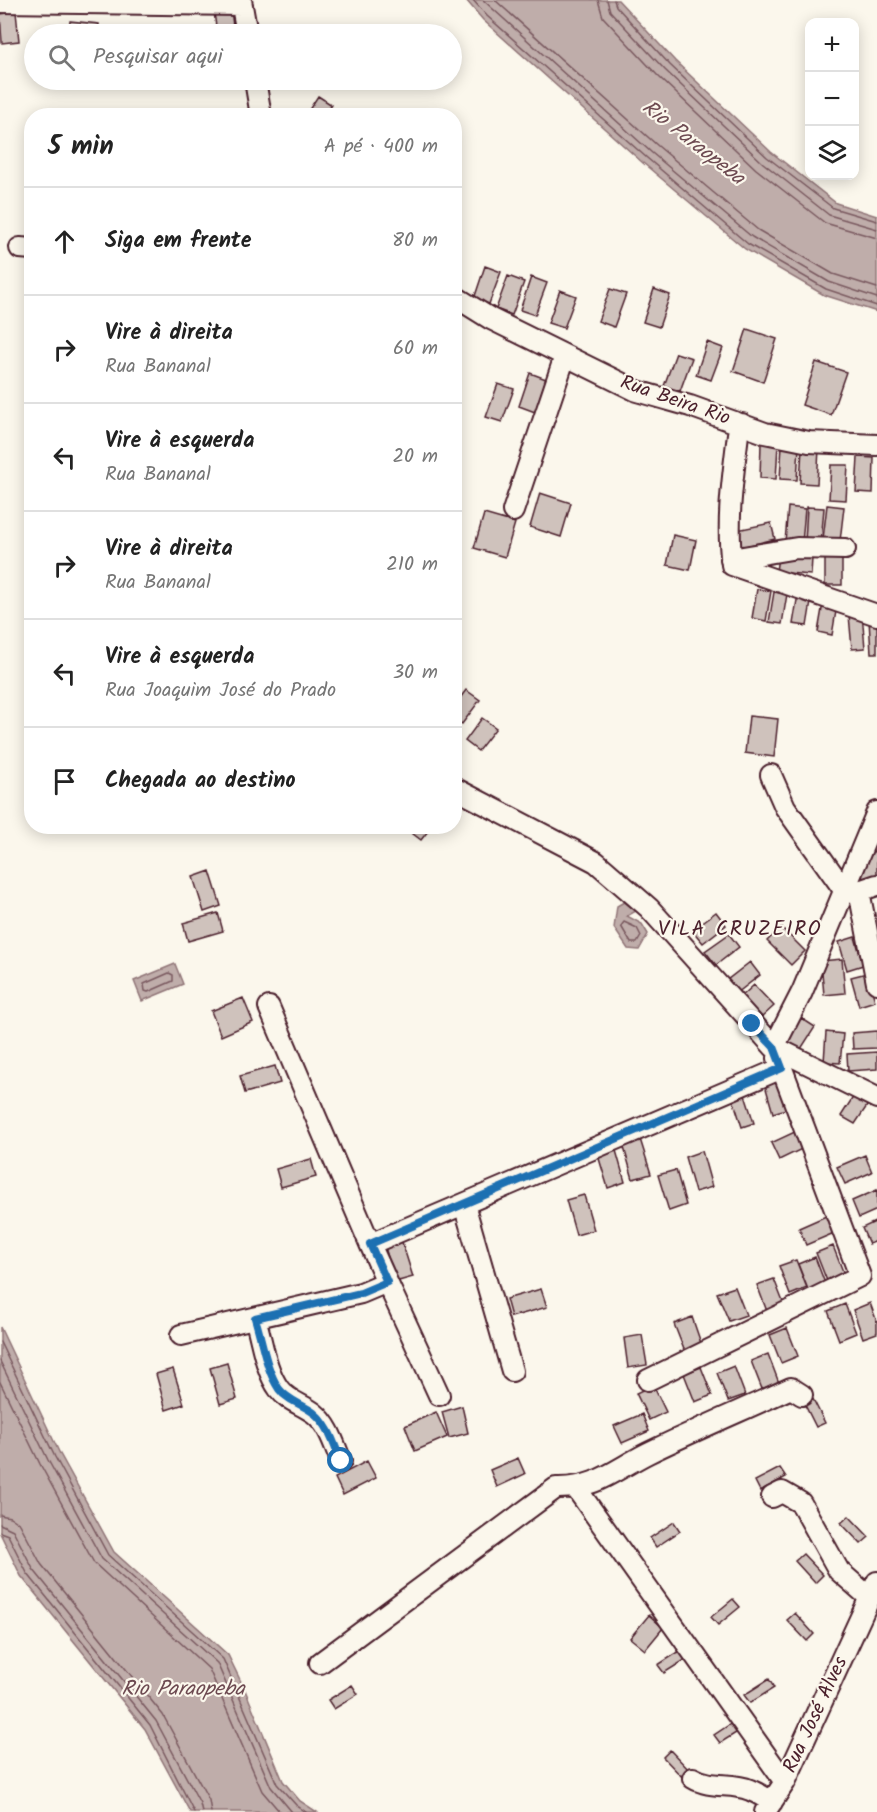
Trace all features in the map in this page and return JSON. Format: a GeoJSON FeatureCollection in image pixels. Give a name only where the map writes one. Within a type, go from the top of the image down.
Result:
{"type":"FeatureCollection","features":[{"type":"Feature","properties":{"kind":"street"},"geometry":{"type":"LineString","coordinates":[[4,1],[241,3],[245,24]]}},
{"type":"Feature","properties":{"kind":"street"},"geometry":{"type":"LineString","coordinates":[[257,90],[260,108]]}},
{"type":"Feature","properties":{"kind":"street","name":"Rua Beira Rio"},"geometry":{"type":"LineString","coordinates":[[462,303],[637,391],[765,433],[809,442],[877,445]]}},
{"type":"Feature","properties":{"kind":"street"},"geometry":{"type":"LineString","coordinates":[[513,511],[565,356]]}},
{"type":"Feature","properties":{"kind":"street"},"geometry":{"type":"LineString","coordinates":[[742,424],[738,434],[730,507],[729,543],[732,565],[877,615]]}},
{"type":"Feature","properties":{"kind":"street"},"geometry":{"type":"LineString","coordinates":[[731,559],[797,548],[845,549]]}},
{"type":"Feature","properties":{"kind":"street"},"geometry":{"type":"LineString","coordinates":[[771,775],[784,807],[857,886],[877,983]]}},
{"type":"Feature","properties":{"kind":"street"},"geometry":{"type":"LineString","coordinates":[[462,792],[596,862],[649,908],[774,1047],[860,1276],[648,1380]]}},
{"type":"Feature","properties":{"kind":"street"},"geometry":{"type":"LineString","coordinates":[[774,1047],[857,886],[877,812]]}},
{"type":"Feature","properties":{"kind":"street"},"geometry":{"type":"LineString","coordinates":[[269,1007],[370,1244],[439,1395]]}},
{"type":"Feature","properties":{"kind":"street"},"geometry":{"type":"LineString","coordinates":[[774,1047],[877,1098]]}},
{"type":"Feature","properties":{"kind":"street"},"geometry":{"type":"LineString","coordinates":[[370,1244],[782,1068]]}},
{"type":"Feature","properties":{"kind":"street"},"geometry":{"type":"LineString","coordinates":[[464,1204],[512,1371]]}},
{"type":"Feature","properties":{"kind":"street"},"geometry":{"type":"LineString","coordinates":[[181,1335],[361,1293],[387,1282]]}},
{"type":"Feature","properties":{"kind":"street"},"geometry":{"type":"LineString","coordinates":[[255,1318],[270,1370],[279,1389],[293,1402],[314,1413],[328,1428],[341,1461]]}},
{"type":"Feature","properties":{"kind":"street"},"geometry":{"type":"LineString","coordinates":[[320,1663],[556,1488],[576,1488],[599,1481],[647,1454],[790,1388],[802,1395]]}},
{"type":"Feature","properties":{"kind":"street"},"geometry":{"type":"LineString","coordinates":[[576,1488],[785,1782]]}},
{"type":"Feature","properties":{"kind":"street"},"geometry":{"type":"LineString","coordinates":[[772,1497],[782,1492],[801,1503],[839,1571],[873,1590]]}},
{"type":"Feature","properties":{"kind":"street","name":"Rua José Alves"},"geometry":{"type":"LineString","coordinates":[[769,1807],[785,1782],[873,1590]]}},
{"type":"Feature","properties":{"kind":"street"},"geometry":{"type":"LineString","coordinates":[[693,1778],[704,1784],[750,1789],[769,1807]]}},
{"type":"Feature","properties":{"kind":"water","name":"Rio Paraopeba"},"geometry":{"type":"Polygon","coordinates":[[[466,0],[618,0],[675,61],[771,152],[836,203],[877,216],[877,312],[824,295],[745,249],[643,163],[483,20],[466,0]]]}},
{"type":"Feature","properties":{"kind":"water"},"geometry":{"type":"Polygon","coordinates":[[[624,902],[636,911],[627,916],[642,924],[648,934],[639,950],[628,949],[614,928],[617,906],[624,902]]]}},
{"type":"Feature","properties":{"kind":"water"},"geometry":{"type":"Polygon","coordinates":[[[175,964],[183,984],[142,1001],[134,981],[175,964]]]}},
{"type":"Feature","properties":{"kind":"water","name":"Rio Paraopeba"},"geometry":{"type":"Polygon","coordinates":[[[0,1327],[60,1454],[114,1552],[228,1655],[283,1781],[300,1801],[317,1812],[190,1812],[145,1729],[21,1576],[0,1533],[0,1327]]]}},
{"type":"Feature","properties":{"kind":"building"},"geometry":{"type":"Polygon","coordinates":[[[231,10],[233,24],[216,24],[214,12],[231,10]]]}},
{"type":"Feature","properties":{"kind":"building"},"geometry":{"type":"Polygon","coordinates":[[[16,12],[19,41],[2,43],[0,14],[16,12]]]}},
{"type":"Feature","properties":{"kind":"building"},"geometry":{"type":"Polygon","coordinates":[[[70,21],[99,24],[70,24],[70,21]]]}},
{"type":"Feature","properties":{"kind":"building"},"geometry":{"type":"Polygon","coordinates":[[[318,96],[332,105],[330,108],[310,108],[318,96]]]}},
{"type":"Feature","properties":{"kind":"building"},"geometry":{"type":"Polygon","coordinates":[[[485,266],[501,272],[489,304],[474,299],[485,266]]]}},
{"type":"Feature","properties":{"kind":"building"},"geometry":{"type":"Polygon","coordinates":[[[508,276],[524,282],[512,315],[496,309],[508,276]]]}},
{"type":"Feature","properties":{"kind":"building"},"geometry":{"type":"Polygon","coordinates":[[[531,277],[547,283],[535,315],[520,310],[531,277]]]}},
{"type":"Feature","properties":{"kind":"building"},"geometry":{"type":"Polygon","coordinates":[[[610,289],[626,294],[614,327],[598,321],[610,289]]]}},
{"type":"Feature","properties":{"kind":"building"},"geometry":{"type":"Polygon","coordinates":[[[654,289],[670,295],[659,327],[643,322],[654,289]]]}},
{"type":"Feature","properties":{"kind":"building"},"geometry":{"type":"Polygon","coordinates":[[[560,290],[576,296],[564,328],[548,323],[560,290]]]}},
{"type":"Feature","properties":{"kind":"building"},"geometry":{"type":"Polygon","coordinates":[[[747,329],[777,339],[763,382],[733,371],[747,329]]]}},
{"type":"Feature","properties":{"kind":"building"},"geometry":{"type":"Polygon","coordinates":[[[707,342],[723,348],[711,380],[696,375],[707,342]]]}},
{"type":"Feature","properties":{"kind":"building"},"geometry":{"type":"Polygon","coordinates":[[[676,353],[692,358],[680,391],[664,386],[676,353]]]}},
{"type":"Feature","properties":{"kind":"building"},"geometry":{"type":"Polygon","coordinates":[[[816,362],[846,372],[831,415],[802,405],[816,362]]]}},
{"type":"Feature","properties":{"kind":"building"},"geometry":{"type":"Polygon","coordinates":[[[530,373],[546,379],[535,412],[519,406],[530,373]]]}},
{"type":"Feature","properties":{"kind":"building"},"geometry":{"type":"Polygon","coordinates":[[[498,384],[514,389],[502,422],[486,417],[498,384]]]}},
{"type":"Feature","properties":{"kind":"building"},"geometry":{"type":"Polygon","coordinates":[[[761,443],[778,444],[776,479],[760,478],[761,443]]]}},
{"type":"Feature","properties":{"kind":"building"},"geometry":{"type":"Polygon","coordinates":[[[782,445],[799,446],[797,480],[780,479],[782,445]]]}},
{"type":"Feature","properties":{"kind":"building"},"geometry":{"type":"Polygon","coordinates":[[[802,448],[819,449],[817,484],[800,483],[802,448]]]}},
{"type":"Feature","properties":{"kind":"building"},"geometry":{"type":"Polygon","coordinates":[[[858,457],[874,458],[873,493],[856,492],[858,457]]]}},
{"type":"Feature","properties":{"kind":"building"},"geometry":{"type":"Polygon","coordinates":[[[831,465],[848,465],[846,500],[829,499],[831,465]]]}},
{"type":"Feature","properties":{"kind":"building"},"geometry":{"type":"Polygon","coordinates":[[[540,493],[571,503],[561,537],[530,527],[540,493]]]}},
{"type":"Feature","properties":{"kind":"building"},"geometry":{"type":"Polygon","coordinates":[[[827,505],[844,507],[840,541],[823,539],[827,505]]]}},
{"type":"Feature","properties":{"kind":"building"},"geometry":{"type":"Polygon","coordinates":[[[788,507],[805,509],[802,543],[785,542],[788,507]]]}},
{"type":"Feature","properties":{"kind":"building"},"geometry":{"type":"Polygon","coordinates":[[[807,507],[824,508],[821,542],[805,542],[807,507]]]}},
{"type":"Feature","properties":{"kind":"building"},"geometry":{"type":"Polygon","coordinates":[[[484,514],[515,523],[505,557],[474,548],[484,514]]]}},
{"type":"Feature","properties":{"kind":"building"},"geometry":{"type":"Polygon","coordinates":[[[771,523],[775,539],[741,547],[737,530],[771,523]]]}},
{"type":"Feature","properties":{"kind":"building"},"geometry":{"type":"Polygon","coordinates":[[[673,535],[696,540],[690,570],[667,565],[673,535]]]}},
{"type":"Feature","properties":{"kind":"building"},"geometry":{"type":"Polygon","coordinates":[[[825,551],[842,551],[842,585],[825,585],[825,551]]]}},
{"type":"Feature","properties":{"kind":"building"},"geometry":{"type":"Polygon","coordinates":[[[778,556],[812,558],[811,575],[776,572],[778,556]]]}},
{"type":"Feature","properties":{"kind":"building"},"geometry":{"type":"Polygon","coordinates":[[[757,589],[771,591],[766,621],[752,618],[757,589]]]}},
{"type":"Feature","properties":{"kind":"building"},"geometry":{"type":"Polygon","coordinates":[[[774,592],[787,594],[782,624],[769,622],[774,592]]]}},
{"type":"Feature","properties":{"kind":"building"},"geometry":{"type":"Polygon","coordinates":[[[798,594],[812,596],[807,626],[793,624],[798,594]]]}},
{"type":"Feature","properties":{"kind":"building"},"geometry":{"type":"Polygon","coordinates":[[[823,603],[837,605],[832,635],[818,632],[823,603]]]}},
{"type":"Feature","properties":{"kind":"building"},"geometry":{"type":"Polygon","coordinates":[[[862,614],[865,648],[852,649],[849,615],[862,614]]]}},
{"type":"Feature","properties":{"kind":"building"},"geometry":{"type":"Polygon","coordinates":[[[877,619],[877,653],[871,653],[869,620],[877,619]]]}},
{"type":"Feature","properties":{"kind":"building"},"geometry":{"type":"Polygon","coordinates":[[[466,690],[480,700],[462,724],[462,695],[466,690]]]}},
{"type":"Feature","properties":{"kind":"building"},"geometry":{"type":"Polygon","coordinates":[[[749,716],[778,719],[774,757],[745,753],[749,716]]]}},
{"type":"Feature","properties":{"kind":"building"},"geometry":{"type":"Polygon","coordinates":[[[482,718],[496,728],[478,751],[465,741],[482,718]]]}},
{"type":"Feature","properties":{"kind":"building"},"geometry":{"type":"Polygon","coordinates":[[[413,834],[426,834],[421,840],[413,834]]]}},
{"type":"Feature","properties":{"kind":"building"},"geometry":{"type":"Polygon","coordinates":[[[871,850],[877,854],[877,873],[870,884],[856,875],[871,850]]]}},
{"type":"Feature","properties":{"kind":"building"},"geometry":{"type":"Polygon","coordinates":[[[210,871],[221,906],[204,912],[193,877],[210,871]]]}},
{"type":"Feature","properties":{"kind":"building"},"geometry":{"type":"Polygon","coordinates":[[[716,912],[726,925],[703,943],[692,930],[716,912]]]}},
{"type":"Feature","properties":{"kind":"building"},"geometry":{"type":"Polygon","coordinates":[[[218,913],[223,931],[188,941],[183,923],[218,913]]]}},
{"type":"Feature","properties":{"kind":"building"},"geometry":{"type":"Polygon","coordinates":[[[781,927],[805,951],[791,965],[767,941],[781,927]]]}},
{"type":"Feature","properties":{"kind":"building"},"geometry":{"type":"Polygon","coordinates":[[[729,934],[739,947],[716,965],[705,951],[729,934]]]}},
{"type":"Feature","properties":{"kind":"building"},"geometry":{"type":"Polygon","coordinates":[[[855,937],[863,965],[847,970],[839,942],[855,937]]]}},
{"type":"Feature","properties":{"kind":"building"},"geometry":{"type":"Polygon","coordinates":[[[842,959],[845,993],[824,995],[821,961],[842,959]]]}},
{"type":"Feature","properties":{"kind":"building"},"geometry":{"type":"Polygon","coordinates":[[[750,962],[760,975],[737,993],[727,980],[750,962]]]}},
{"type":"Feature","properties":{"kind":"building"},"geometry":{"type":"Polygon","coordinates":[[[867,973],[875,1001],[859,1006],[851,977],[867,973]]]}},
{"type":"Feature","properties":{"kind":"building"},"geometry":{"type":"Polygon","coordinates":[[[754,985],[774,1006],[761,1018],[742,996],[754,985]]]}},
{"type":"Feature","properties":{"kind":"building"},"geometry":{"type":"Polygon","coordinates":[[[243,998],[253,1022],[221,1036],[211,1011],[243,998]]]}},
{"type":"Feature","properties":{"kind":"building"},"geometry":{"type":"Polygon","coordinates":[[[801,1018],[815,1027],[799,1052],[785,1043],[801,1018]]]}},
{"type":"Feature","properties":{"kind":"building"},"geometry":{"type":"Polygon","coordinates":[[[877,1031],[877,1048],[853,1049],[852,1033],[877,1031]]]}},
{"type":"Feature","properties":{"kind":"building"},"geometry":{"type":"Polygon","coordinates":[[[826,1032],[843,1034],[840,1063],[824,1062],[826,1032]]]}},
{"type":"Feature","properties":{"kind":"building"},"geometry":{"type":"Polygon","coordinates":[[[877,1052],[877,1069],[848,1071],[847,1054],[877,1052]]]}},
{"type":"Feature","properties":{"kind":"building"},"geometry":{"type":"Polygon","coordinates":[[[275,1066],[280,1083],[245,1093],[240,1076],[275,1066]]]}},
{"type":"Feature","properties":{"kind":"building"},"geometry":{"type":"Polygon","coordinates":[[[777,1081],[786,1109],[773,1113],[765,1085],[777,1081]]]}},
{"type":"Feature","properties":{"kind":"building"},"geometry":{"type":"Polygon","coordinates":[[[857,1091],[871,1100],[855,1124],[841,1116],[857,1091]]]}},
{"type":"Feature","properties":{"kind":"building"},"geometry":{"type":"Polygon","coordinates":[[[745,1095],[754,1123],[742,1127],[733,1099],[745,1095]]]}},
{"type":"Feature","properties":{"kind":"building"},"geometry":{"type":"Polygon","coordinates":[[[799,1130],[806,1147],[779,1160],[771,1143],[799,1130]]]}},
{"type":"Feature","properties":{"kind":"building"},"geometry":{"type":"Polygon","coordinates":[[[640,1139],[651,1174],[633,1179],[623,1144],[640,1139]]]}},
{"type":"Feature","properties":{"kind":"building"},"geometry":{"type":"Polygon","coordinates":[[[615,1147],[625,1182],[608,1188],[597,1152],[615,1147]]]}},
{"type":"Feature","properties":{"kind":"building"},"geometry":{"type":"Polygon","coordinates":[[[702,1151],[712,1187],[695,1192],[685,1157],[702,1151]]]}},
{"type":"Feature","properties":{"kind":"building"},"geometry":{"type":"Polygon","coordinates":[[[865,1155],[872,1172],[845,1184],[837,1167],[865,1155]]]}},
{"type":"Feature","properties":{"kind":"building"},"geometry":{"type":"Polygon","coordinates":[[[311,1159],[316,1177],[281,1187],[276,1169],[311,1159]]]}},
{"type":"Feature","properties":{"kind":"building"},"geometry":{"type":"Polygon","coordinates":[[[676,1170],[686,1205],[669,1211],[658,1175],[676,1170]]]}},
{"type":"Feature","properties":{"kind":"building"},"geometry":{"type":"Polygon","coordinates":[[[877,1190],[877,1210],[859,1218],[852,1201],[877,1190]]]}},
{"type":"Feature","properties":{"kind":"building"},"geometry":{"type":"Polygon","coordinates":[[[584,1195],[594,1230],[576,1235],[566,1200],[584,1195]]]}},
{"type":"Feature","properties":{"kind":"building"},"geometry":{"type":"Polygon","coordinates":[[[826,1216],[834,1233],[806,1245],[799,1228],[826,1216]]]}},
{"type":"Feature","properties":{"kind":"building"},"geometry":{"type":"Polygon","coordinates":[[[877,1221],[877,1241],[869,1244],[862,1228],[877,1221]]]}},
{"type":"Feature","properties":{"kind":"building"},"geometry":{"type":"Polygon","coordinates":[[[402,1242],[413,1277],[395,1282],[385,1247],[402,1242]]]}},
{"type":"Feature","properties":{"kind":"building"},"geometry":{"type":"Polygon","coordinates":[[[833,1246],[844,1274],[827,1281],[816,1253],[833,1246]]]}},
{"type":"Feature","properties":{"kind":"building"},"geometry":{"type":"Polygon","coordinates":[[[815,1257],[826,1286],[809,1292],[798,1264],[815,1257]]]}},
{"type":"Feature","properties":{"kind":"building"},"geometry":{"type":"Polygon","coordinates":[[[796,1260],[807,1288],[790,1295],[779,1266],[796,1260]]]}},
{"type":"Feature","properties":{"kind":"building"},"geometry":{"type":"Polygon","coordinates":[[[774,1279],[785,1307],[768,1314],[757,1285],[774,1279]]]}},
{"type":"Feature","properties":{"kind":"building"},"geometry":{"type":"Polygon","coordinates":[[[735,1287],[746,1315],[729,1321],[717,1293],[735,1287]]]}},
{"type":"Feature","properties":{"kind":"building"},"geometry":{"type":"Polygon","coordinates":[[[541,1289],[547,1307],[511,1317],[506,1299],[541,1289]]]}},
{"type":"Feature","properties":{"kind":"building"},"geometry":{"type":"Polygon","coordinates":[[[870,1303],[877,1322],[877,1333],[863,1338],[853,1310],[870,1303]]]}},
{"type":"Feature","properties":{"kind":"building"},"geometry":{"type":"Polygon","coordinates":[[[845,1304],[856,1333],[839,1340],[828,1311],[845,1304]]]}},
{"type":"Feature","properties":{"kind":"building"},"geometry":{"type":"Polygon","coordinates":[[[692,1317],[702,1346],[685,1352],[674,1324],[692,1317]]]}},
{"type":"Feature","properties":{"kind":"building"},"geometry":{"type":"Polygon","coordinates":[[[787,1328],[798,1356],[781,1363],[770,1335],[787,1328]]]}},
{"type":"Feature","properties":{"kind":"building"},"geometry":{"type":"Polygon","coordinates":[[[642,1335],[647,1365],[628,1368],[624,1338],[642,1335]]]}},
{"type":"Feature","properties":{"kind":"building"},"geometry":{"type":"Polygon","coordinates":[[[768,1354],[779,1383],[762,1389],[751,1361],[768,1354]]]}},
{"type":"Feature","properties":{"kind":"building"},"geometry":{"type":"Polygon","coordinates":[[[227,1363],[237,1399],[220,1404],[210,1368],[227,1363]]]}},
{"type":"Feature","properties":{"kind":"building"},"geometry":{"type":"Polygon","coordinates":[[[734,1366],[745,1395],[728,1401],[717,1373],[734,1366]]]}},
{"type":"Feature","properties":{"kind":"building"},"geometry":{"type":"Polygon","coordinates":[[[701,1367],[712,1395],[695,1402],[684,1374],[701,1367]]]}},
{"type":"Feature","properties":{"kind":"building"},"geometry":{"type":"Polygon","coordinates":[[[173,1369],[184,1404],[166,1410],[156,1374],[173,1369]]]}},
{"type":"Feature","properties":{"kind":"building"},"geometry":{"type":"Polygon","coordinates":[[[653,1385],[666,1412],[649,1420],[636,1393],[653,1385]]]}},
{"type":"Feature","properties":{"kind":"building"},"geometry":{"type":"Polygon","coordinates":[[[812,1397],[825,1423],[816,1427],[803,1401],[812,1397]]]}},
{"type":"Feature","properties":{"kind":"building"},"geometry":{"type":"Polygon","coordinates":[[[462,1406],[468,1433],[449,1438],[442,1412],[462,1406]]]}},
{"type":"Feature","properties":{"kind":"building"},"geometry":{"type":"Polygon","coordinates":[[[436,1412],[447,1437],[415,1451],[405,1426],[436,1412]]]}},
{"type":"Feature","properties":{"kind":"building"},"geometry":{"type":"Polygon","coordinates":[[[642,1414],[649,1431],[622,1443],[614,1426],[642,1414]]]}},
{"type":"Feature","properties":{"kind":"building"},"geometry":{"type":"Polygon","coordinates":[[[518,1458],[525,1474],[497,1487],[490,1470],[518,1458]]]}},
{"type":"Feature","properties":{"kind":"building"},"geometry":{"type":"Polygon","coordinates":[[[367,1461],[376,1478],[343,1495],[335,1478],[367,1461]]]}},
{"type":"Feature","properties":{"kind":"building"},"geometry":{"type":"Polygon","coordinates":[[[780,1468],[786,1477],[760,1491],[755,1481],[780,1468]]]}},
{"type":"Feature","properties":{"kind":"building"},"geometry":{"type":"Polygon","coordinates":[[[849,1516],[869,1537],[861,1544],[841,1523],[849,1516]]]}},
{"type":"Feature","properties":{"kind":"building"},"geometry":{"type":"Polygon","coordinates":[[[674,1522],[680,1531],[656,1547],[650,1538],[674,1522]]]}},
{"type":"Feature","properties":{"kind":"building"},"geometry":{"type":"Polygon","coordinates":[[[803,1554],[823,1575],[815,1583],[795,1561],[803,1554]]]}},
{"type":"Feature","properties":{"kind":"building"},"geometry":{"type":"Polygon","coordinates":[[[733,1599],[740,1607],[718,1625],[711,1617],[733,1599]]]}},
{"type":"Feature","properties":{"kind":"building"},"geometry":{"type":"Polygon","coordinates":[[[795,1613],[814,1634],[807,1641],[787,1620],[795,1613]]]}},
{"type":"Feature","properties":{"kind":"building"},"geometry":{"type":"Polygon","coordinates":[[[649,1615],[663,1628],[645,1650],[630,1638],[649,1615]]]}},
{"type":"Feature","properties":{"kind":"building"},"geometry":{"type":"Polygon","coordinates":[[[683,1649],[688,1658],[664,1673],[658,1665],[683,1649]]]}},
{"type":"Feature","properties":{"kind":"building"},"geometry":{"type":"Polygon","coordinates":[[[769,1679],[774,1688],[750,1703],[744,1695],[769,1679]]]}},
{"type":"Feature","properties":{"kind":"building"},"geometry":{"type":"Polygon","coordinates":[[[352,1685],[358,1694],[334,1709],[328,1700],[352,1685]]]}},
{"type":"Feature","properties":{"kind":"building"},"geometry":{"type":"Polygon","coordinates":[[[738,1719],[744,1728],[720,1743],[714,1735],[738,1719]]]}},
{"type":"Feature","properties":{"kind":"building"},"geometry":{"type":"Polygon","coordinates":[[[670,1750],[690,1771],[683,1778],[663,1757],[670,1750]]]}},
{"type":"Feature","properties":{"kind":"district","name":"VILA CRUZEIRO"},"geometry":{"type":"Point","coordinates":[740,929]}},
{"type":"Feature","properties":{"kind":"route"},"geometry":{"type":"LineString","coordinates":[[341,1461],[328,1428],[314,1413],[293,1402],[279,1389],[270,1370],[255,1318],[361,1293],[387,1282],[370,1244],[782,1068],[774,1047],[752,1024]]}}]}
